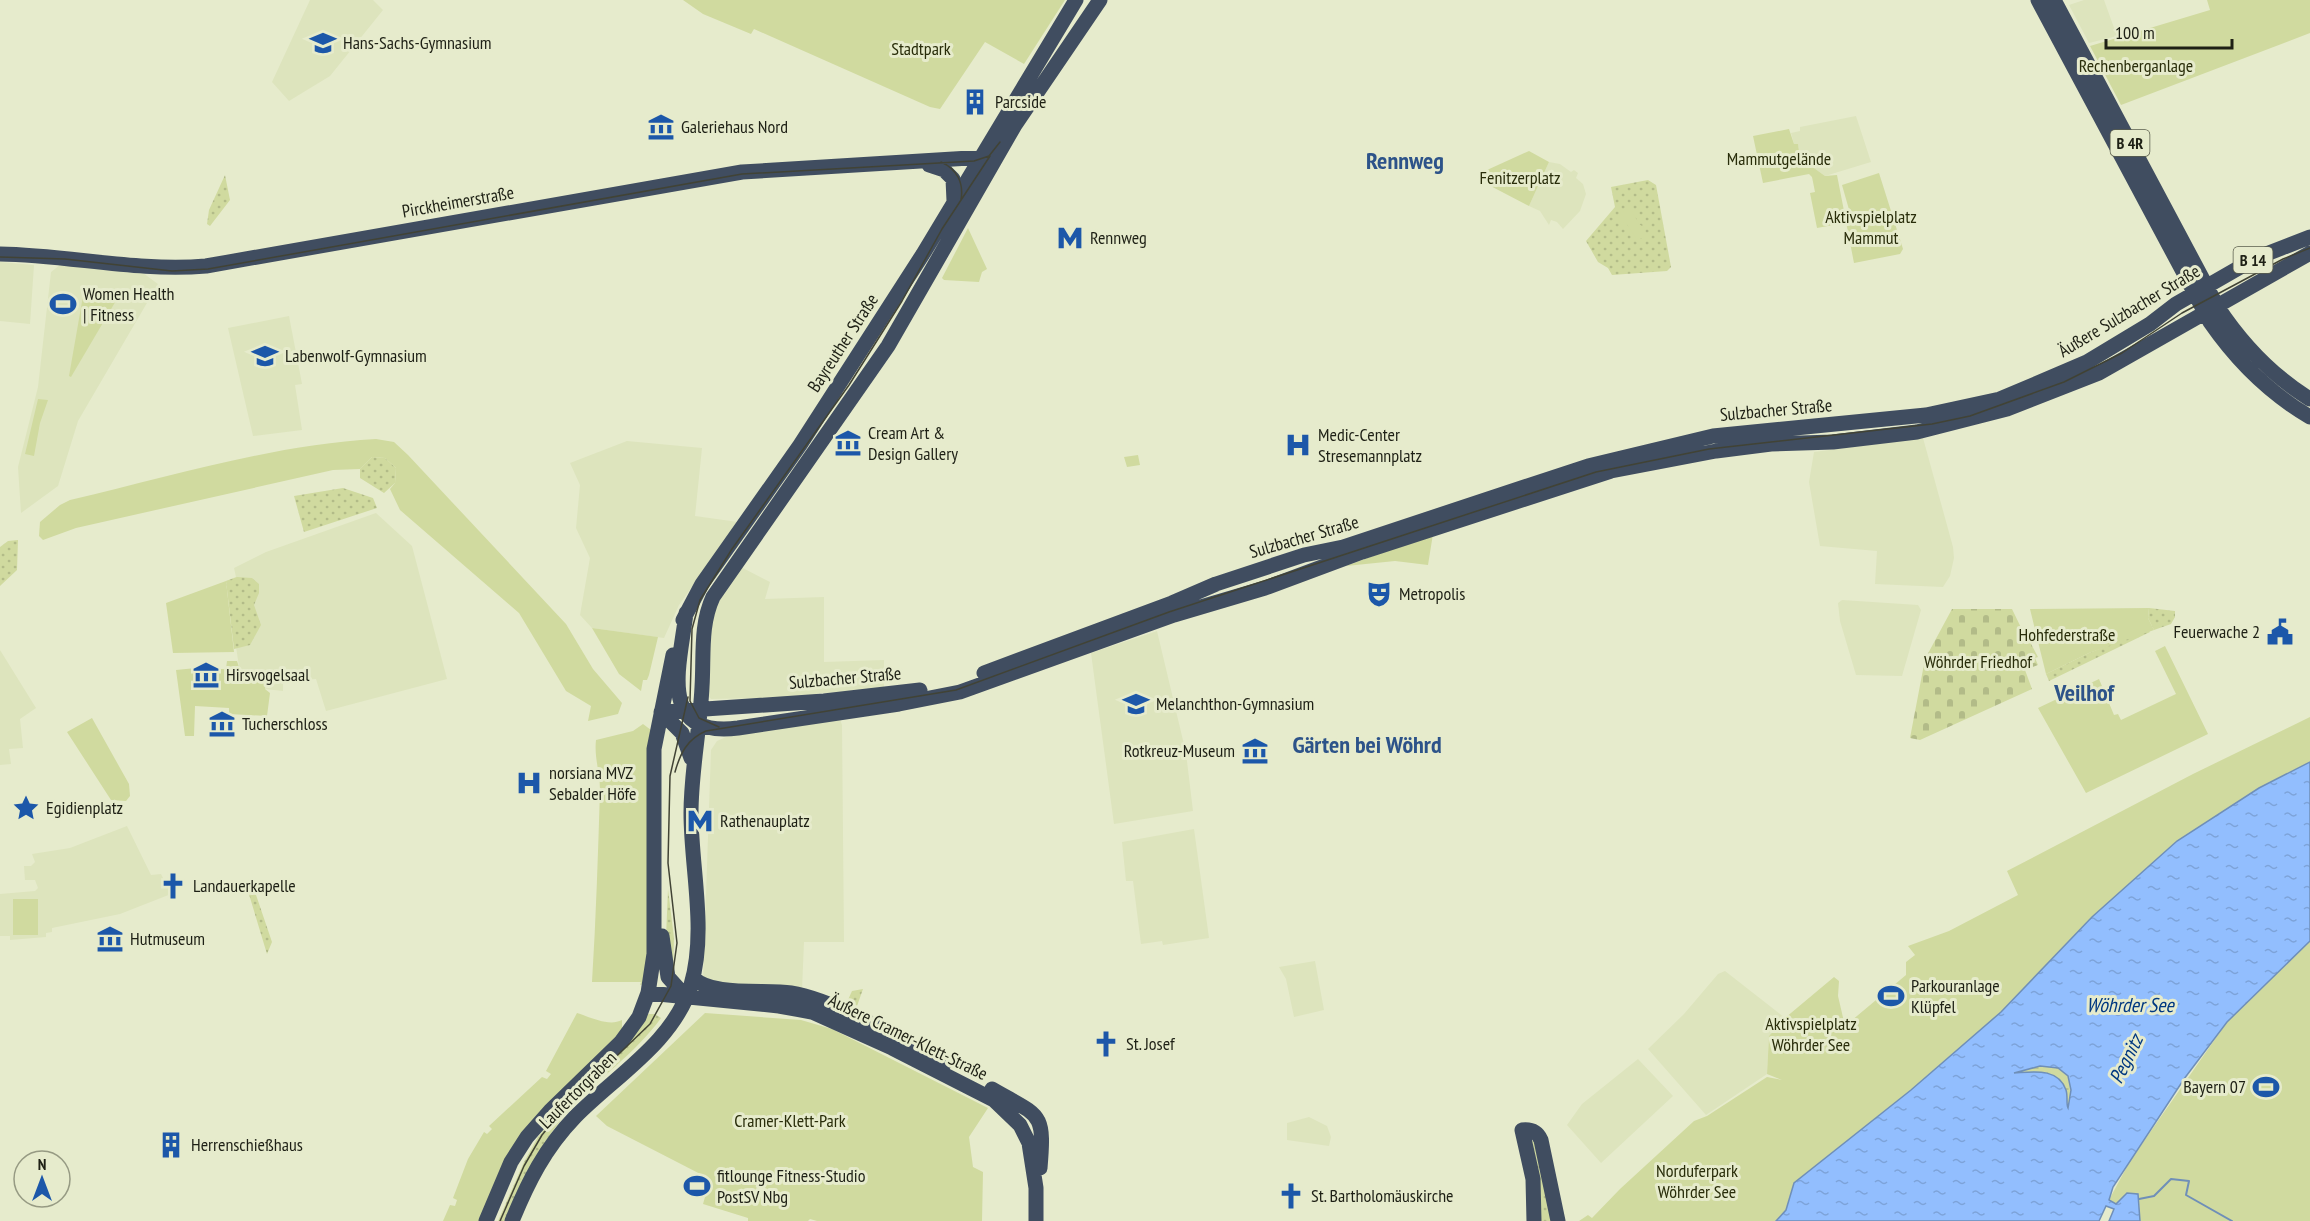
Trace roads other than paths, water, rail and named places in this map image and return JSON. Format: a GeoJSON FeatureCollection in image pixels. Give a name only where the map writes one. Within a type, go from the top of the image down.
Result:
{"type":"FeatureCollection","features":[{"type":"Feature","properties":{"kind":"main road","name":"Bayreuther Straße"},"geometry":{"type":"LineString","coordinates":[[660,712],[672,656],[686,613],[702,584],[822,412],[954,203],[1076,0]]}},
{"type":"Feature","properties":{"kind":"main road","name":"Bayreuther Straße"},"geometry":{"type":"LineString","coordinates":[[700,716],[704,634],[708,611],[718,587],[888,346],[1000,151],[1051,68],[1100,0]]}},
{"type":"Feature","properties":{"kind":"main road","name":"B 4R"},"geometry":{"type":"LineString","coordinates":[[2038,0],[2241,363],[2264,384],[2306,412]]}},
{"type":"Feature","properties":{"kind":"main road","name":"B 4R"},"geometry":{"type":"LineString","coordinates":[[2054,0],[2170,235]]}},
{"type":"Feature","properties":{"kind":"main road","name":"Pirckheimerstraße"},"geometry":{"type":"LineString","coordinates":[[0,254],[57,256],[168,268],[206,266],[742,172],[981,159],[1000,151]]}},
{"type":"Feature","properties":{"kind":"main road"},"geometry":{"type":"LineString","coordinates":[[981,159],[986,165],[987,174]]}},
{"type":"Feature","properties":{"kind":"main road","name":"Pirckheimerstraße"},"geometry":{"type":"LineString","coordinates":[[924,163],[944,170],[950,175],[954,182],[954,203]]}},
{"type":"Feature","properties":{"kind":"main road","name":"Äußere Sulzbacher Straße"},"geometry":{"type":"LineString","coordinates":[[1968,414],[2077,367],[2127,338],[2200,290],[2266,253],[2310,237]]}},
{"type":"Feature","properties":{"kind":"main road","name":"Äußere Sulzbacher Straße"},"geometry":{"type":"LineString","coordinates":[[1968,414],[2084,381],[2310,253]]}},
{"type":"Feature","properties":{"kind":"main road","name":"B 4R"},"geometry":{"type":"LineString","coordinates":[[2211,310],[2257,358],[2276,375],[2310,399]]}},
{"type":"Feature","properties":{"kind":"main road","name":"Sulzbacher Straße"},"geometry":{"type":"LineString","coordinates":[[700,716],[943,685],[983,673],[1232,579],[1304,555],[1343,547],[1594,465],[1713,436],[1968,414]]}},
{"type":"Feature","properties":{"kind":"main road","name":"Sulzbacher Straße"},"geometry":{"type":"LineString","coordinates":[[660,712],[682,710],[700,716],[715,729],[732,729],[905,703],[960,692],[1168,617],[1266,588],[1444,524],[1590,477],[1644,463],[1764,445],[1833,442],[1910,433],[1968,414]]}},
{"type":"Feature","properties":{"kind":"main road"},"geometry":{"type":"LineString","coordinates":[[682,710],[678,690],[686,613]]}},
{"type":"Feature","properties":{"kind":"main road"},"geometry":{"type":"LineString","coordinates":[[660,712],[682,733],[693,764]]}},
{"type":"Feature","properties":{"kind":"main road"},"geometry":{"type":"LineString","coordinates":[[648,993],[654,961],[654,755],[660,712]]}},
{"type":"Feature","properties":{"kind":"main road"},"geometry":{"type":"LineString","coordinates":[[655,908],[663,941],[667,974],[674,987],[686,997],[693,977],[697,922],[691,834],[693,764],[700,716]]}},
{"type":"Feature","properties":{"kind":"main road","name":"Äußere Cramer-Klett-Straße"},"geometry":{"type":"LineString","coordinates":[[693,977],[701,984],[714,988],[792,993],[826,1004],[927,1053],[1029,1111],[1041,1123],[1036,1188]]}},
{"type":"Feature","properties":{"kind":"main road","name":"Äußere Cramer-Klett-Straße"},"geometry":{"type":"LineString","coordinates":[[648,993],[785,1006],[820,1015],[892,1048],[992,1099],[1009,1113],[1027,1136],[1033,1156],[1036,1188]]}},
{"type":"Feature","properties":{"kind":"main road","name":"Laufertorgraben"},"geometry":{"type":"LineString","coordinates":[[486,1221],[507,1172],[522,1146],[546,1115],[628,1033],[648,993]]}},
{"type":"Feature","properties":{"kind":"main road","name":"Laufertorgraben"},"geometry":{"type":"LineString","coordinates":[[512,1221],[533,1171],[550,1146],[589,1102],[665,1032],[686,997]]}},
{"type":"Feature","properties":{"kind":"main road"},"geometry":{"type":"LineString","coordinates":[[1534,1221],[1533,1179],[1522,1130],[1528,1129],[1536,1133],[1541,1140],[1558,1221]]}},
{"type":"Feature","properties":{"kind":"main road"},"geometry":{"type":"LineString","coordinates":[[1036,1188],[1036,1221]]}},
{"type":"Feature","properties":{"kind":"water","name":"Wöhrder See"},"geometry":{"type":"Polygon","coordinates":[[[2310,762],[2310,941],[2227,1022],[2184,1079],[2113,1187],[2109,1200],[2116,1204],[2127,1193],[2138,1194],[2140,1221],[2109,1221],[2114,1209],[2106,1206],[2099,1221],[1776,1221],[1786,1210],[1794,1183],[1911,1090],[2001,1012],[2092,917],[2177,841],[2259,788],[2310,762]],[[2040,1066],[2014,1073],[2044,1072],[2051,1074],[2062,1083],[2066,1090],[2068,1108],[2071,1090],[2068,1076],[2058,1068],[2040,1066]]]}},
{"type":"Feature","properties":{"kind":"waterway"},"geometry":{"type":"LineString","coordinates":[[2139,1199],[2154,1196],[2171,1179],[2189,1181],[2186,1195],[2232,1221]]}},
{"type":"Feature","properties":{"kind":"tram line"},"geometry":{"type":"LineString","coordinates":[[0,257],[65,259],[172,271],[208,269],[742,174],[974,161],[989,156],[1000,142]]}},
{"type":"Feature","properties":{"kind":"tram line"},"geometry":{"type":"LineString","coordinates":[[719,727],[699,718],[690,701],[692,629],[700,600],[732,549],[849,385],[902,301],[942,229],[990,156]]}},
{"type":"Feature","properties":{"kind":"tram line"},"geometry":{"type":"LineString","coordinates":[[941,162],[951,168],[958,177],[961,200]]}},
{"type":"Feature","properties":{"kind":"tram line"},"geometry":{"type":"LineString","coordinates":[[675,772],[685,748],[694,738],[706,731],[956,690],[1169,612],[1596,472],[1709,449],[1932,424],[1970,416],[2064,382],[2122,353],[2182,313],[2283,259],[2310,248]]}},
{"type":"Feature","properties":{"kind":"tram line"},"geometry":{"type":"LineString","coordinates":[[500,1221],[524,1166],[542,1135],[574,1097],[650,1024],[671,986],[677,943],[668,863],[670,776],[688,697]]}},
{"type":"Feature","properties":{"kind":"place","name":"Hans-Sachs-Gymnasium"},"geometry":{"type":"Point","coordinates":[323,43]}},
{"type":"Feature","properties":{"kind":"place","name":"Parcside"},"geometry":{"type":"Point","coordinates":[975,102]}},
{"type":"Feature","properties":{"kind":"place","name":"Galeriehaus Nord"},"geometry":{"type":"Point","coordinates":[661,127]}},
{"type":"Feature","properties":{"kind":"place","name":"Rennweg"},"geometry":{"type":"Point","coordinates":[1070,238]}},
{"type":"Feature","properties":{"kind":"place","name":"Women Health | Fitness"},"geometry":{"type":"Point","coordinates":[63,304]}},
{"type":"Feature","properties":{"kind":"place","name":"Labenwolf-Gymnasium"},"geometry":{"type":"Point","coordinates":[265,356]}},
{"type":"Feature","properties":{"kind":"place","name":"Cream Art & Design Gallery"},"geometry":{"type":"Point","coordinates":[848,443]}},
{"type":"Feature","properties":{"kind":"place","name":"Medic-Center Stresemannplatz"},"geometry":{"type":"Point","coordinates":[1298,445]}},
{"type":"Feature","properties":{"kind":"place","name":"Metropolis"},"geometry":{"type":"Point","coordinates":[1379,594]}},
{"type":"Feature","properties":{"kind":"place","name":"Feuerwache 2"},"geometry":{"type":"Point","coordinates":[2280,632]}},
{"type":"Feature","properties":{"kind":"place","name":"Hirsvogelsaal"},"geometry":{"type":"Point","coordinates":[206,675]}},
{"type":"Feature","properties":{"kind":"place","name":"Melanchthon-Gymnasium"},"geometry":{"type":"Point","coordinates":[1136,704]}},
{"type":"Feature","properties":{"kind":"place","name":"Tucherschloss"},"geometry":{"type":"Point","coordinates":[222,724]}},
{"type":"Feature","properties":{"kind":"place","name":"Rotkreuz-Museum"},"geometry":{"type":"Point","coordinates":[1255,751]}},
{"type":"Feature","properties":{"kind":"place","name":"norsiana MVZ Sebalder Höfe"},"geometry":{"type":"Point","coordinates":[529,783]}},
{"type":"Feature","properties":{"kind":"place","name":"Egidienplatz"},"geometry":{"type":"Point","coordinates":[26,808]}},
{"type":"Feature","properties":{"kind":"place","name":"Rathenauplatz"},"geometry":{"type":"Point","coordinates":[700,821]}},
{"type":"Feature","properties":{"kind":"place","name":"Landauerkapelle"},"geometry":{"type":"Point","coordinates":[173,886]}},
{"type":"Feature","properties":{"kind":"place","name":"Hutmuseum"},"geometry":{"type":"Point","coordinates":[110,939]}},
{"type":"Feature","properties":{"kind":"place","name":"Parkouranlage Klüpfel"},"geometry":{"type":"Point","coordinates":[1891,996]}},
{"type":"Feature","properties":{"kind":"place","name":"St. Josef"},"geometry":{"type":"Point","coordinates":[1106,1044]}},
{"type":"Feature","properties":{"kind":"place","name":"Bayern 07"},"geometry":{"type":"Point","coordinates":[2266,1087]}},
{"type":"Feature","properties":{"kind":"place","name":"Herrenschießhaus"},"geometry":{"type":"Point","coordinates":[171,1145]}},
{"type":"Feature","properties":{"kind":"place","name":"fitlounge Fitness-Studio PostSV Nbg"},"geometry":{"type":"Point","coordinates":[697,1186]}},
{"type":"Feature","properties":{"kind":"place","name":"St. Bartholomäuskirche"},"geometry":{"type":"Point","coordinates":[1291,1196]}},
{"type":"Feature","properties":{"kind":"district","name":"Rennweg"},"geometry":{"type":"Point","coordinates":[1405,161]}},
{"type":"Feature","properties":{"kind":"district","name":"Veilhof"},"geometry":{"type":"Point","coordinates":[2084,693]}},
{"type":"Feature","properties":{"kind":"district","name":"Gärten bei Wöhrd"},"geometry":{"type":"Point","coordinates":[1367,745]}},
{"type":"Feature","properties":{"kind":"park label","name":"Stadtpark"},"geometry":{"type":"Point","coordinates":[921,49]}},
{"type":"Feature","properties":{"kind":"park label","name":"Rechenberganlage"},"geometry":{"type":"Point","coordinates":[2136,66]}},
{"type":"Feature","properties":{"kind":"park label","name":"Mammutgelände"},"geometry":{"type":"Point","coordinates":[1779,159]}},
{"type":"Feature","properties":{"kind":"park label","name":"Fenitzerplatz"},"geometry":{"type":"Point","coordinates":[1520,178]}},
{"type":"Feature","properties":{"kind":"park label","name":"Aktivspielplatz Mammut"},"geometry":{"type":"Point","coordinates":[1871,227]}},
{"type":"Feature","properties":{"kind":"park label","name":"Hohfederstraße"},"geometry":{"type":"Point","coordinates":[2067,635]}},
{"type":"Feature","properties":{"kind":"park label","name":"Wöhrder Friedhof"},"geometry":{"type":"Point","coordinates":[1978,662]}},
{"type":"Feature","properties":{"kind":"park label","name":"Aktivspielplatz Wöhrder See"},"geometry":{"type":"Point","coordinates":[1811,1034]}},
{"type":"Feature","properties":{"kind":"park label","name":"Cramer-Klett-Park"},"geometry":{"type":"Point","coordinates":[790,1121]}},
{"type":"Feature","properties":{"kind":"park label","name":"Norduferpark Wöhrder See"},"geometry":{"type":"Point","coordinates":[1697,1181]}},
{"type":"Feature","properties":{"kind":"water label","name":"Pegnitz"},"geometry":{"type":"Point","coordinates":[2126,1059]}}]}
